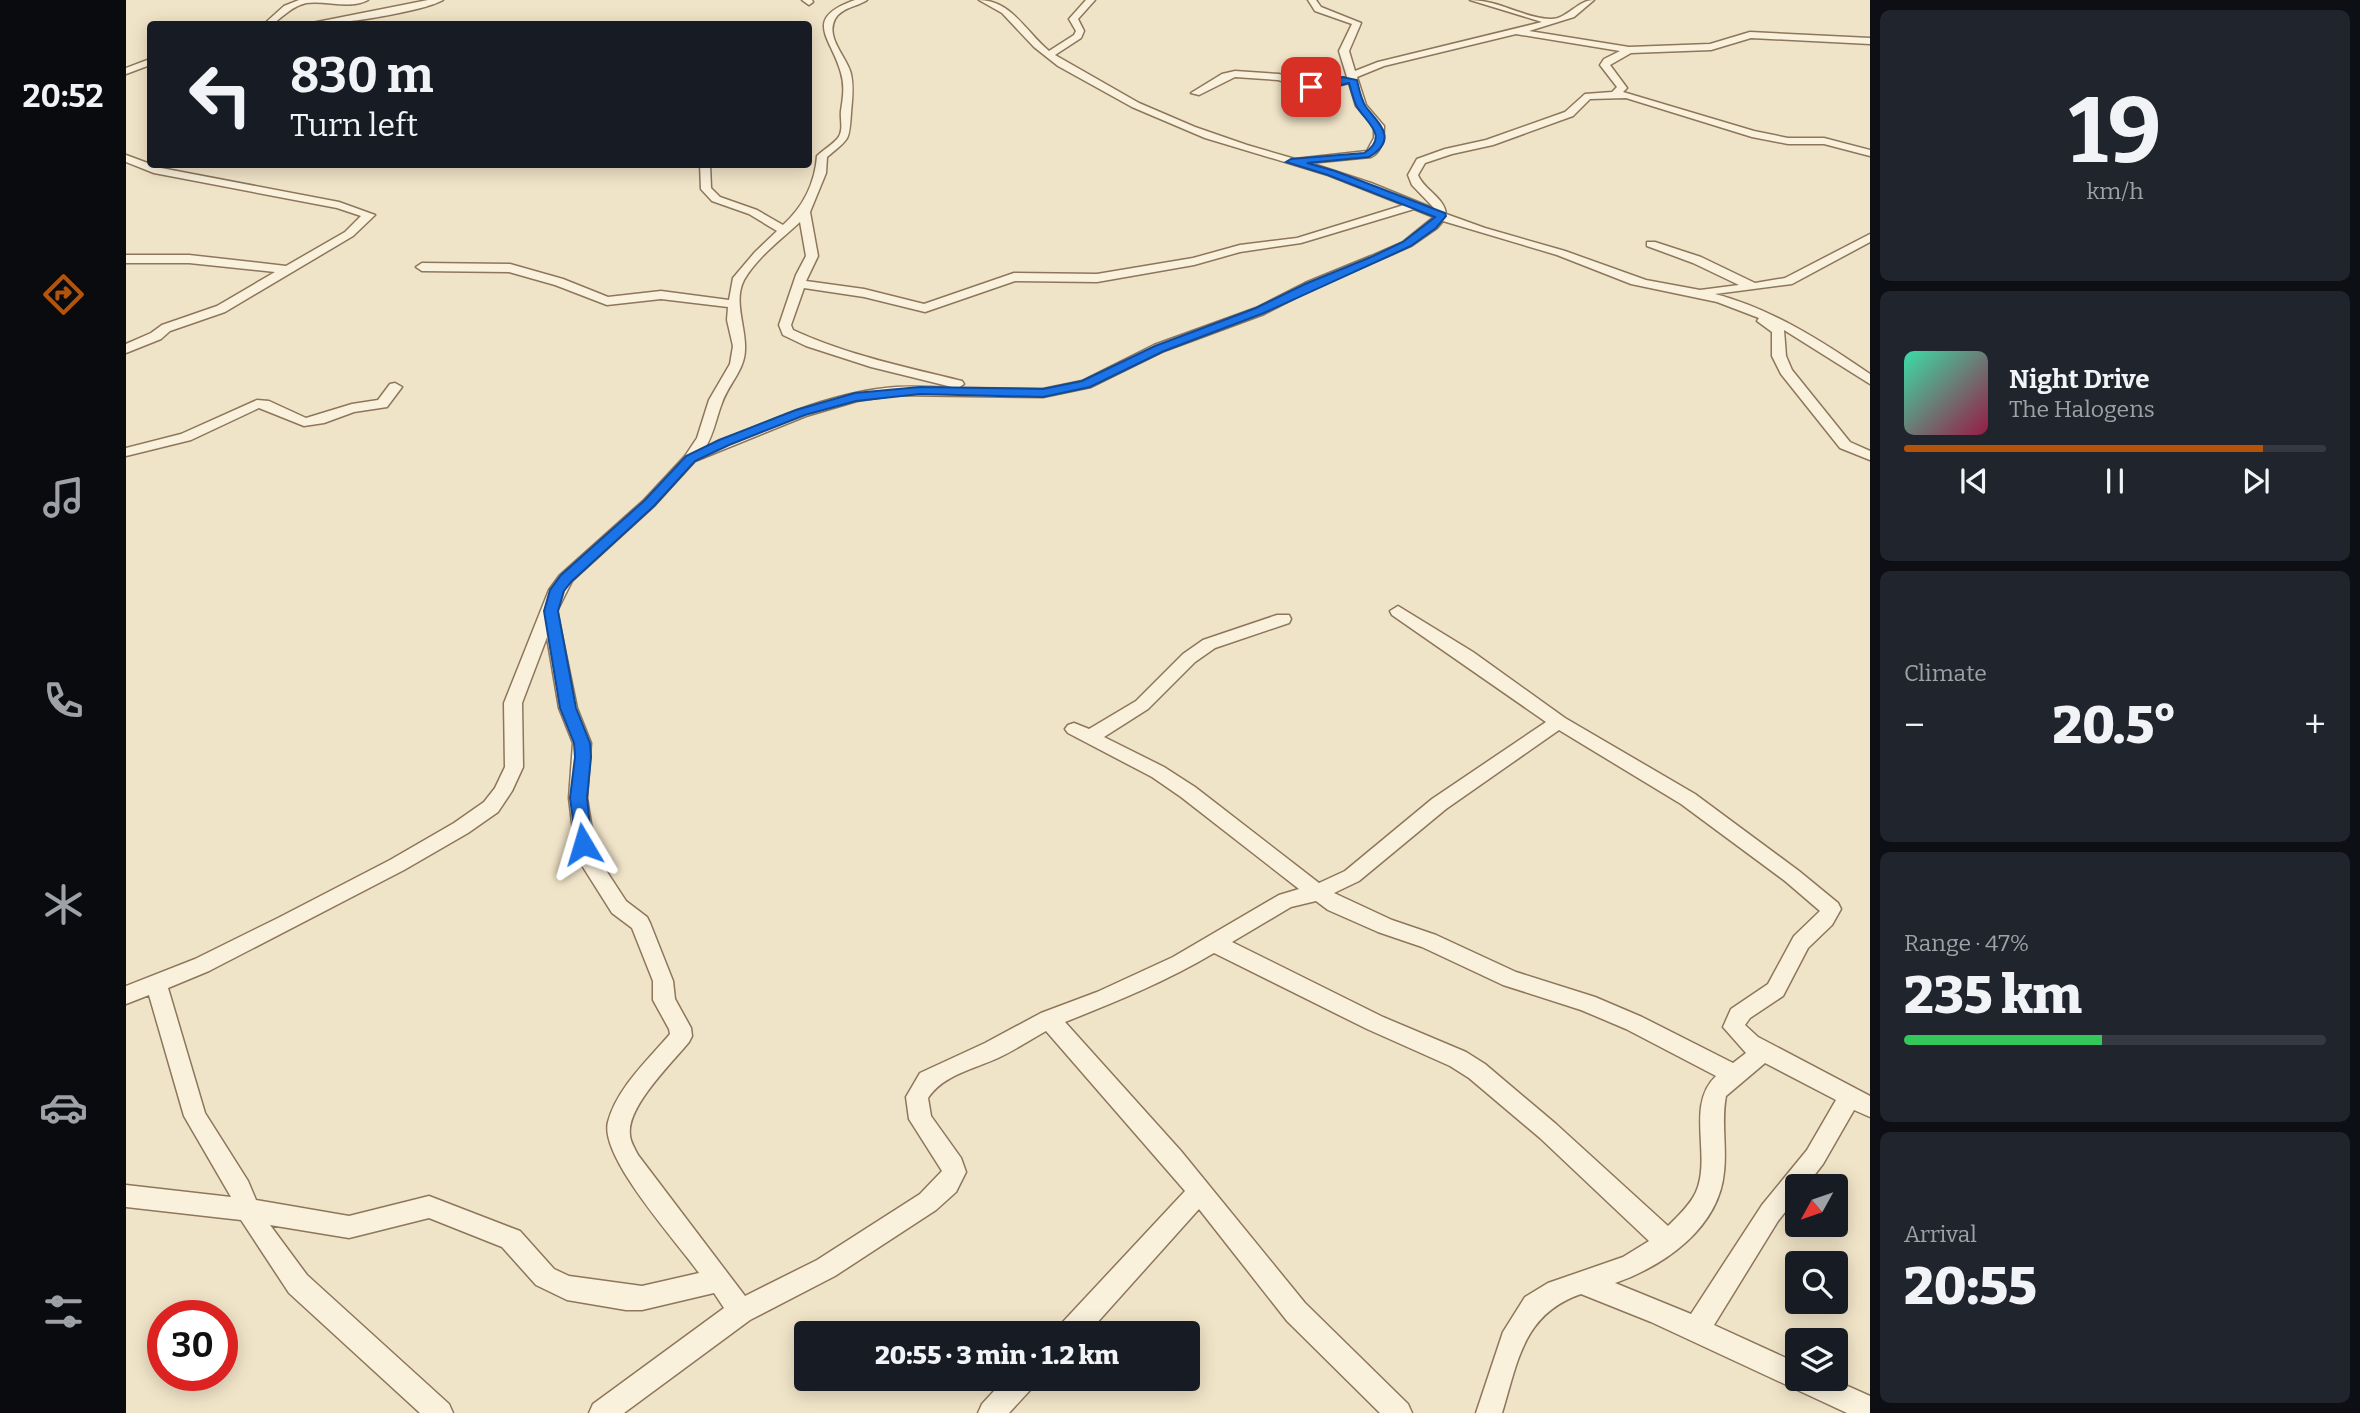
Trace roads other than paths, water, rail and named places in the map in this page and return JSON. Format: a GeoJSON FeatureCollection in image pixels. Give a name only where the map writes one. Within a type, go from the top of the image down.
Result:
{"type":"FeatureCollection","features":[{"type":"Feature","properties":{"kind":"street"},"geometry":{"type":"LineString","coordinates":[[272,21],[287,8],[307,0],[364,0]]}},
{"type":"Feature","properties":{"kind":"street"},"geometry":{"type":"LineString","coordinates":[[329,21],[439,0]]}},
{"type":"Feature","properties":{"kind":"street"},"geometry":{"type":"LineString","coordinates":[[126,995],[202,965],[372,879],[461,828],[491,807],[503,792],[514,767],[513,703],[557,590],[566,578],[649,503],[691,458],[704,438],[716,400],[737,364],[738,346],[733,320],[737,281],[744,270],[804,212],[821,173],[822,156],[841,141],[847,128],[849,95],[846,72],[830,41],[829,21],[832,13],[838,9],[863,0]]}},
{"type":"Feature","properties":{"kind":"street"},"geometry":{"type":"LineString","coordinates":[[983,0],[1011,14],[1034,44],[1049,55],[1167,119],[1213,138],[1332,173],[1510,240],[1562,253],[1633,280],[1741,306],[1794,328],[1870,380]]}},
{"type":"Feature","properties":{"kind":"street"},"geometry":{"type":"LineString","coordinates":[[1049,55],[1078,36],[1080,31],[1073,19],[1091,0]]}},
{"type":"Feature","properties":{"kind":"street"},"geometry":{"type":"LineString","coordinates":[[1291,162],[1366,155],[1374,150],[1379,138],[1379,126],[1361,106],[1344,51],[1357,23],[1318,9],[1312,0]]}},
{"type":"Feature","properties":{"kind":"street"},"geometry":{"type":"LineString","coordinates":[[1474,0],[1553,22],[1617,49]]}},
{"type":"Feature","properties":{"kind":"street"},"geometry":{"type":"LineString","coordinates":[[1196,93],[1225,76],[1236,74],[1279,77],[1317,88],[1352,78],[1381,64],[1457,48],[1553,22],[1571,15],[1590,0]]}},
{"type":"Feature","properties":{"kind":"street"},"geometry":{"type":"LineString","coordinates":[[1516,31],[1629,50],[1711,47],[1750,36],[1870,41]]}},
{"type":"Feature","properties":{"kind":"street"},"geometry":{"type":"LineString","coordinates":[[1616,93],[1622,88],[1605,65],[1607,61],[1629,50]]}},
{"type":"Feature","properties":{"kind":"street"},"geometry":{"type":"LineString","coordinates":[[126,71],[147,63]]}},
{"type":"Feature","properties":{"kind":"street"},"geometry":{"type":"LineString","coordinates":[[691,458],[801,412],[855,397],[897,391],[1043,393],[1086,384],[1159,348],[1260,311],[1407,244],[1433,226],[1441,216],[1440,207],[1416,183],[1413,176],[1421,161],[1449,151],[1489,143],[1569,114],[1577,109],[1582,98],[1588,96],[1616,93],[1752,134],[1788,141],[1824,141],[1870,153]]}},
{"type":"Feature","properties":{"kind":"street"},"geometry":{"type":"LineString","coordinates":[[126,159],[147,167]]}},
{"type":"Feature","properties":{"kind":"street"},"geometry":{"type":"LineString","coordinates":[[126,349],[156,336],[166,328],[221,309],[349,234],[369,215],[339,205],[150,168]]}},
{"type":"Feature","properties":{"kind":"street"},"geometry":{"type":"LineString","coordinates":[[705,168],[706,189],[716,199],[753,212],[785,231]]}},
{"type":"Feature","properties":{"kind":"street"},"geometry":{"type":"LineString","coordinates":[[800,284],[864,293],[925,308],[1014,277],[1097,278],[1194,261],[1240,249],[1297,241],[1414,205]]}},
{"type":"Feature","properties":{"kind":"street"},"geometry":{"type":"LineString","coordinates":[[804,212],[812,256],[785,325],[788,332],[797,338],[876,364],[992,391]]}},
{"type":"Feature","properties":{"kind":"street"},"geometry":{"type":"LineString","coordinates":[[1688,292],[1754,287],[1795,278],[1870,237]]}},
{"type":"Feature","properties":{"kind":"street"},"geometry":{"type":"LineString","coordinates":[[1651,244],[1697,260],[1754,287]]}},
{"type":"Feature","properties":{"kind":"street"},"geometry":{"type":"LineString","coordinates":[[126,259],[189,259],[288,270]]}},
{"type":"Feature","properties":{"kind":"street"},"geometry":{"type":"LineString","coordinates":[[422,267],[510,268],[559,282],[607,301],[661,295],[734,304]]}},
{"type":"Feature","properties":{"kind":"street"},"geometry":{"type":"LineString","coordinates":[[1688,292],[1729,307],[1778,331],[1780,356],[1786,371],[1845,445],[1870,456]]}},
{"type":"Feature","properties":{"kind":"street"},"geometry":{"type":"LineString","coordinates":[[129,448],[186,437],[257,404],[264,404],[298,422],[313,422],[352,408],[382,404],[395,387]]}},
{"type":"Feature","properties":{"kind":"street"},"geometry":{"type":"LineString","coordinates":[[551,611],[568,708],[582,743],[578,798],[586,856],[619,907],[640,923],[663,981],[664,1000],[680,1028],[681,1036],[633,1094],[620,1121],[618,1135],[629,1161],[741,1311]]}},
{"type":"Feature","properties":{"kind":"street"},"geometry":{"type":"LineString","coordinates":[[1398,611],[1467,656],[1559,722],[1688,799],[1831,909],[1819,926],[1801,942],[1774,991],[1742,1011],[1735,1020],[1734,1027],[1738,1034],[1762,1050],[1860,1101],[1770,1213],[1696,1330]]}},
{"type":"Feature","properties":{"kind":"street"},"geometry":{"type":"LineString","coordinates":[[1283,619],[1209,644],[1189,658],[1142,705],[1082,733],[1158,772],[1188,792],[1255,847],[1335,904],[1429,941],[1510,979],[1587,1003],[1634,1023],[1732,1074]]}},
{"type":"Feature","properties":{"kind":"street"},"geometry":{"type":"LineString","coordinates":[[613,1410],[741,1311],[826,1268],[929,1202],[948,1184],[954,1172],[953,1165],[920,1119],[917,1097],[928,1080],[993,1050],[1049,1019],[1104,998],[1180,963],[1286,900],[1317,893],[1352,876],[1439,804],[1514,750],[1559,722]]}},
{"type":"Feature","properties":{"kind":"street"},"geometry":{"type":"LineString","coordinates":[[1214,943],[1375,1023],[1458,1059],[1477,1071],[1548,1131],[1667,1241]]}},
{"type":"Feature","properties":{"kind":"street"},"geometry":{"type":"LineString","coordinates":[[156,984],[195,1116],[240,1189],[248,1210],[298,1284],[440,1413]]}},
{"type":"Feature","properties":{"kind":"street"},"geometry":{"type":"LineString","coordinates":[[1049,1019],[1173,1158],[1296,1312],[1399,1413]]}},
{"type":"Feature","properties":{"kind":"street"},"geometry":{"type":"LineString","coordinates":[[1489,1413],[1518,1327],[1533,1307],[1551,1294],[1633,1265],[1667,1241],[1698,1213],[1709,1193],[1711,1182],[1715,1092],[1732,1074],[1755,1062],[1762,1050]]}},
{"type":"Feature","properties":{"kind":"street"},"geometry":{"type":"LineString","coordinates":[[1081,1321],[1199,1192]]}},
{"type":"Feature","properties":{"kind":"street"},"geometry":{"type":"LineString","coordinates":[[126,1196],[248,1210],[349,1227],[429,1207],[511,1239],[554,1283],[626,1298],[642,1298],[720,1280]]}},
{"type":"Feature","properties":{"kind":"street"},"geometry":{"type":"LineString","coordinates":[[1580,1282],[1785,1371]]}},
{"type":"Feature","properties":{"kind":"street"},"geometry":{"type":"LineString","coordinates":[[991,1413],[1012,1391]]}},
{"type":"Feature","properties":{"kind":"street"},"geometry":{"type":"LineString","coordinates":[[1829,1391],[1870,1410]]}}]}
